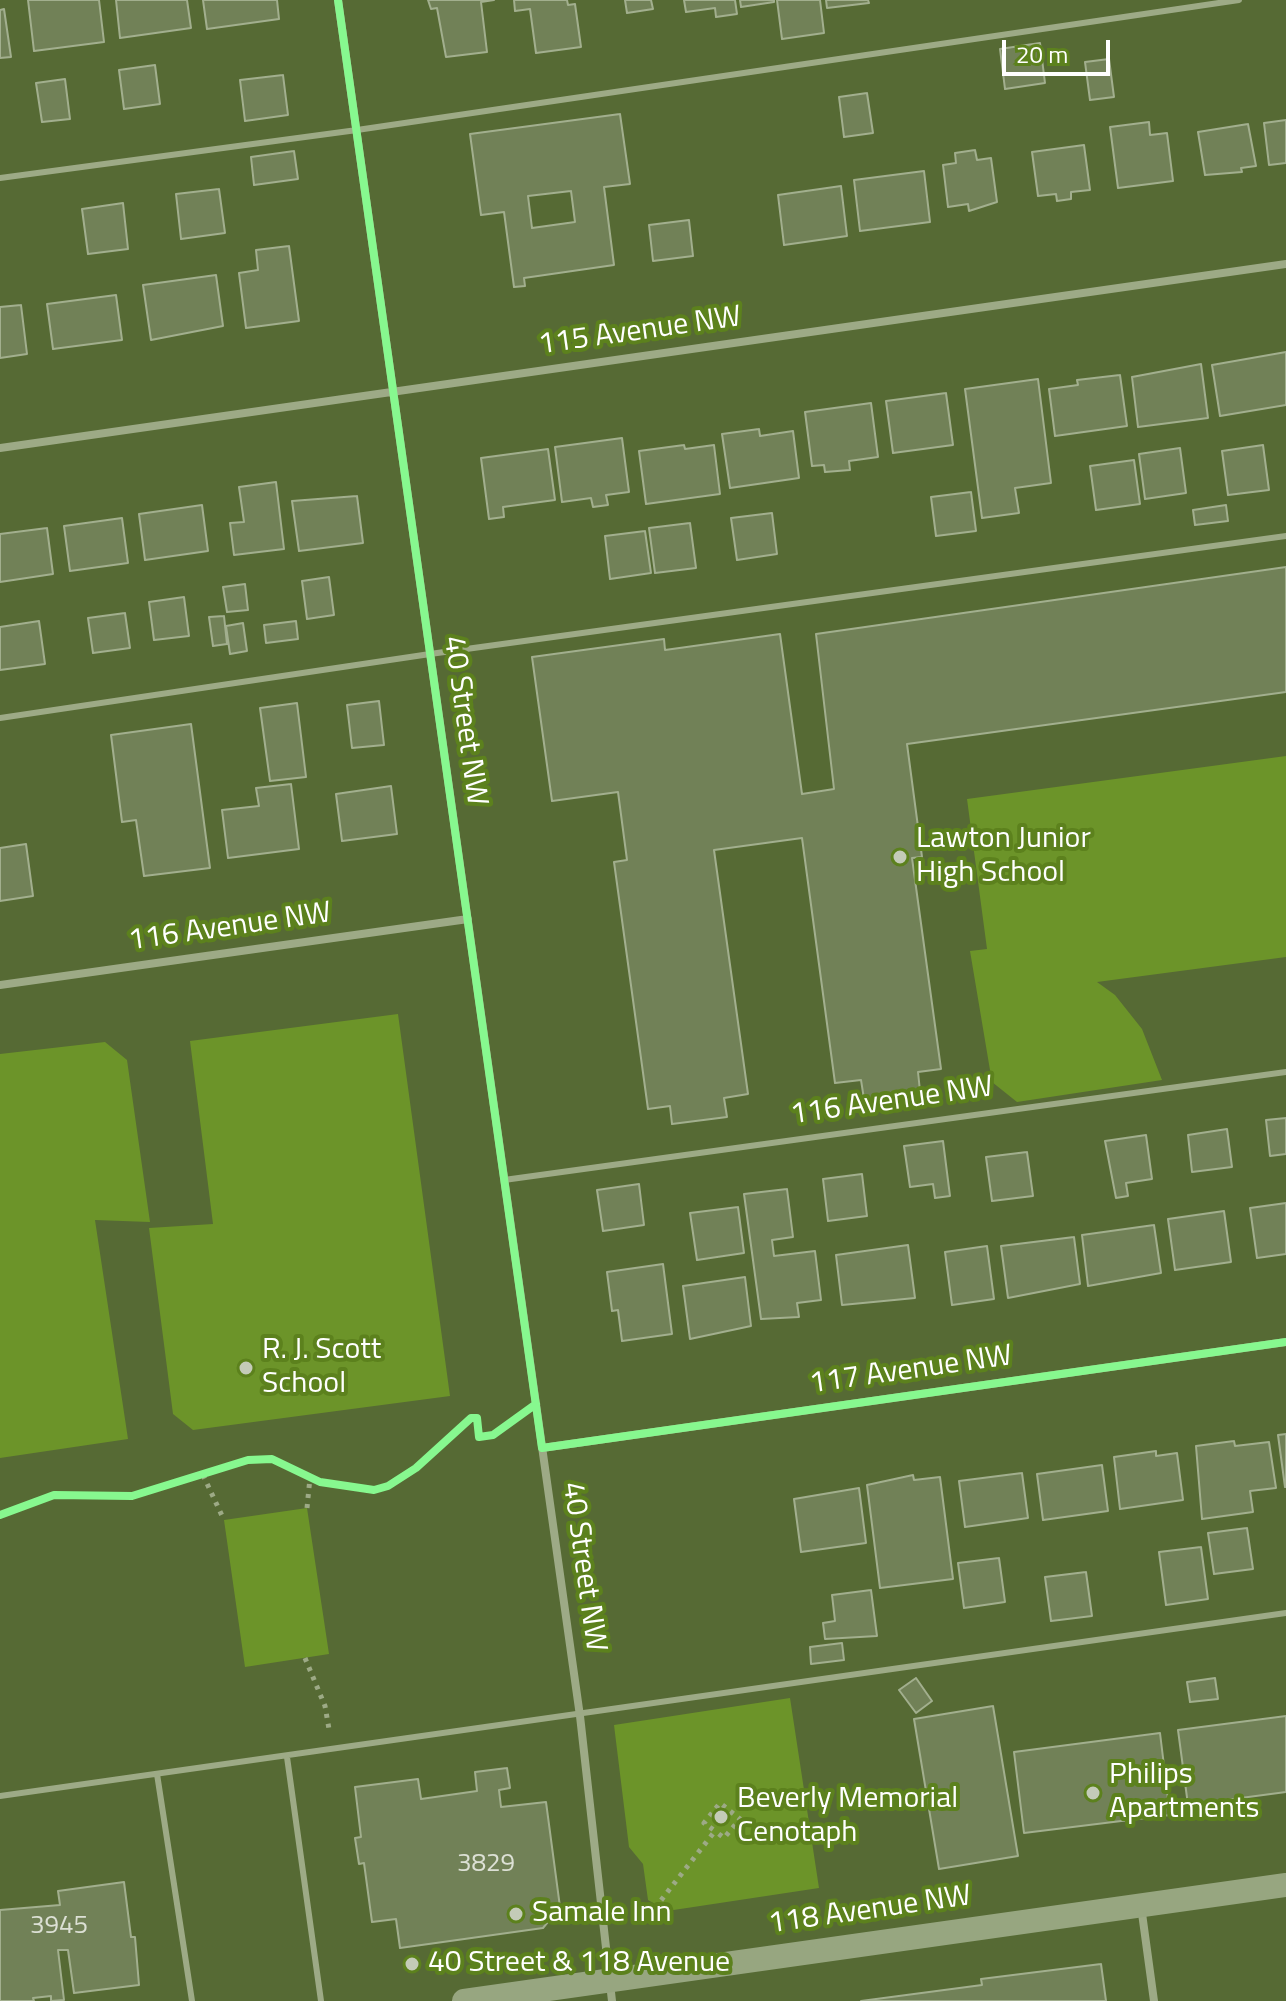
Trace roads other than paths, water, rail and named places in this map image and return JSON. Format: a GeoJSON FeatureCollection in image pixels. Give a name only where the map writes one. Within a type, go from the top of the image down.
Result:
{"type":"FeatureCollection","features":[{"type":"Feature","properties":{"kind":"main road","name":"118 Avenue NW"},"geometry":{"type":"LineString","coordinates":[[464,2001],[611,1991],[1141,1905],[1286,1885]]}},
{"type":"Feature","properties":{"kind":"street","name":"40 Street NW"},"geometry":{"type":"LineString","coordinates":[[338,0],[580,1716],[611,1991]]}},
{"type":"Feature","properties":{"kind":"street","name":"115 Avenue NW"},"geometry":{"type":"LineString","coordinates":[[0,448],[1286,264]]}},
{"type":"Feature","properties":{"kind":"street","name":"116 Avenue NW"},"geometry":{"type":"LineString","coordinates":[[0,985],[468,919]]}},
{"type":"Feature","properties":{"kind":"street","name":"117 Avenue NW"},"geometry":{"type":"LineString","coordinates":[[542,1448],[1286,1342]]}},
{"type":"Feature","properties":{"kind":"street"},"geometry":{"type":"LineString","coordinates":[[1141,1905],[1154,2001]]}},
{"type":"Feature","properties":{"kind":"lane"},"geometry":{"type":"LineString","coordinates":[[0,178],[357,130],[1239,0]]}},
{"type":"Feature","properties":{"kind":"lane"},"geometry":{"type":"LineString","coordinates":[[0,718],[430,654],[1286,536]]}},
{"type":"Feature","properties":{"kind":"lane","name":"116 Avenue NW"},"geometry":{"type":"LineString","coordinates":[[504,1180],[1286,1072]]}},
{"type":"Feature","properties":{"kind":"lane"},"geometry":{"type":"LineString","coordinates":[[0,1796],[580,1716],[1286,1613]]}},
{"type":"Feature","properties":{"kind":"lane"},"geometry":{"type":"LineString","coordinates":[[287,1757],[321,2001]]}},
{"type":"Feature","properties":{"kind":"lane"},"geometry":{"type":"LineString","coordinates":[[157,1774],[192,2001]]}},
{"type":"Feature","properties":{"kind":"place","name":"Lawton Junior High School"},"geometry":{"type":"Point","coordinates":[900,857]}},
{"type":"Feature","properties":{"kind":"place","name":"R. J. Scott School"},"geometry":{"type":"Point","coordinates":[246,1368]}},
{"type":"Feature","properties":{"kind":"place","name":"Philips Apartments"},"geometry":{"type":"Point","coordinates":[1093,1793]}},
{"type":"Feature","properties":{"kind":"place","name":"Beverly Memorial Cenotaph"},"geometry":{"type":"Point","coordinates":[721,1817]}},
{"type":"Feature","properties":{"kind":"place","name":"Samale Inn"},"geometry":{"type":"Point","coordinates":[516,1914]}},
{"type":"Feature","properties":{"kind":"place","name":"40 Street & 118 Avenue"},"geometry":{"type":"Point","coordinates":[412,1964]}}]}
